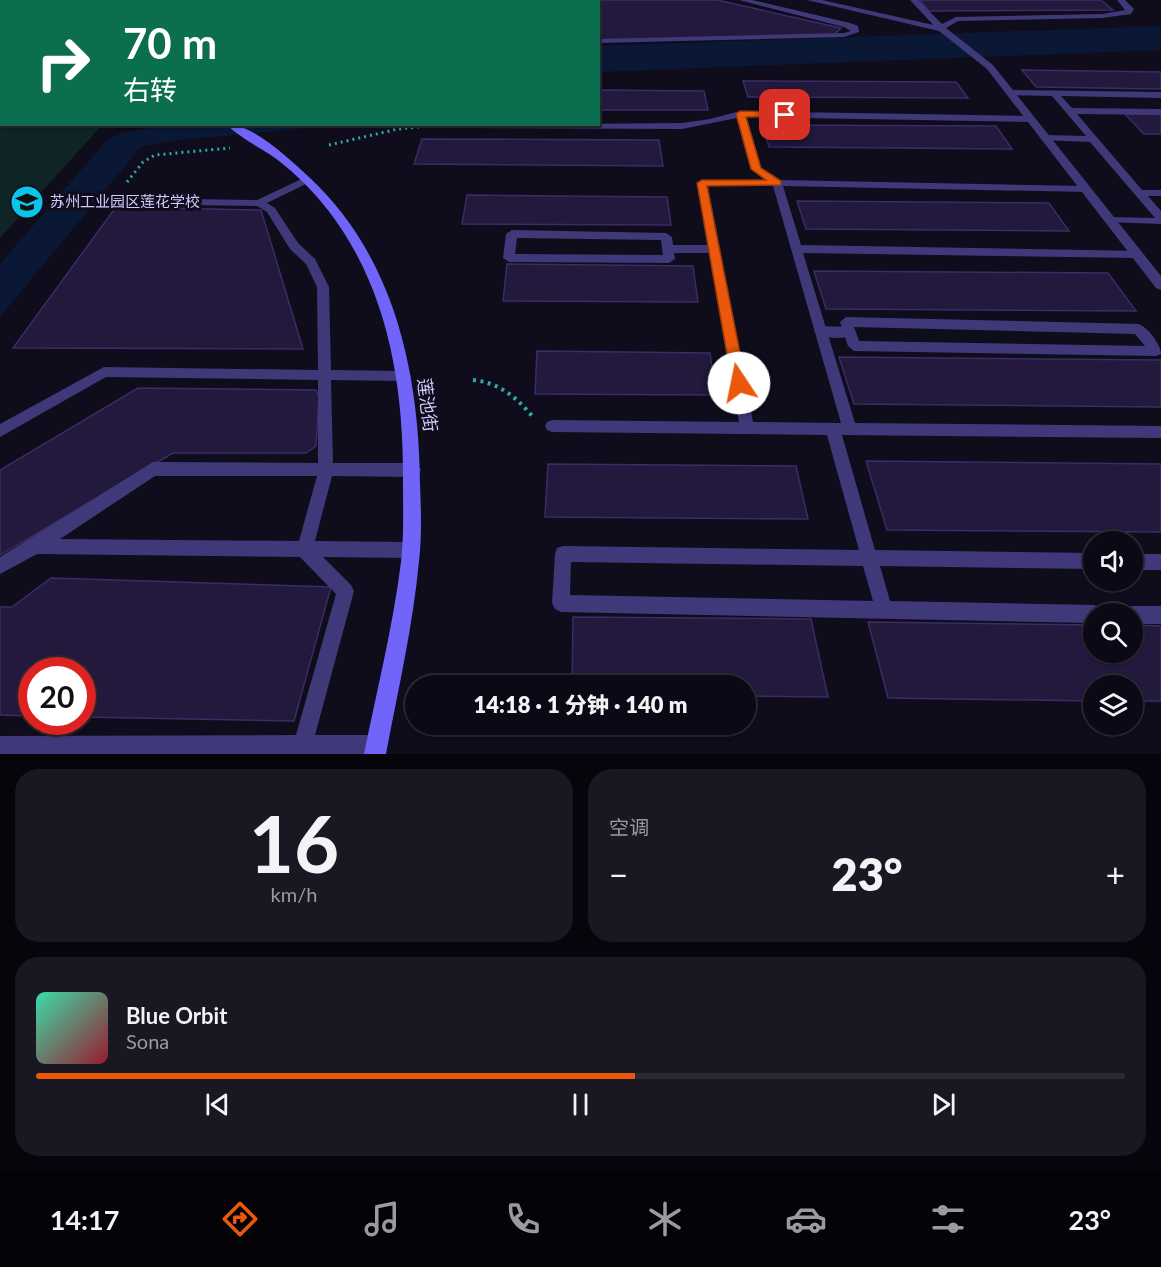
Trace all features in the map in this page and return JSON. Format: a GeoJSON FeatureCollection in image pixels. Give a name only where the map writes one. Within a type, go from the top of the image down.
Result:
{"type":"FeatureCollection","features":[{"type":"Feature","properties":{"kind":"main road","name":"莲池街"},"geometry":{"type":"LineString","coordinates":[[235,126],[258,139],[282,158],[342,219],[370,266],[389,308],[399,343],[413,447],[410,550],[398,640],[376,750]]}},
{"type":"Feature","properties":{"kind":"street"},"geometry":{"type":"LineString","coordinates":[[811,0],[942,29],[990,68],[1161,285]]}},
{"type":"Feature","properties":{"kind":"street"},"geometry":{"type":"LineString","coordinates":[[942,29],[941,27],[945,24],[956,19],[1102,16],[1128,12],[1130,9],[1121,0]]}},
{"type":"Feature","properties":{"kind":"street"},"geometry":{"type":"LineString","coordinates":[[821,331],[849,332]]}},
{"type":"Feature","properties":{"kind":"lane"},"geometry":{"type":"LineString","coordinates":[[600,41],[844,35],[855,32],[855,28],[847,25],[743,0]]}},
{"type":"Feature","properties":{"kind":"lane"},"geometry":{"type":"LineString","coordinates":[[914,0],[942,29]]}},
{"type":"Feature","properties":{"kind":"lane"},"geometry":{"type":"LineString","coordinates":[[1010,93],[1161,95]]}},
{"type":"Feature","properties":{"kind":"lane"},"geometry":{"type":"LineString","coordinates":[[1054,93],[1161,219]]}},
{"type":"Feature","properties":{"kind":"lane"},"geometry":{"type":"LineString","coordinates":[[1069,111],[1161,112]]}},
{"type":"Feature","properties":{"kind":"lane"},"geometry":{"type":"LineString","coordinates":[[740,114],[756,169],[777,183],[850,429]]}},
{"type":"Feature","properties":{"kind":"lane"},"geometry":{"type":"LineString","coordinates":[[600,125],[682,126],[740,114],[1030,119]]}},
{"type":"Feature","properties":{"kind":"lane"},"geometry":{"type":"LineString","coordinates":[[1045,138],[1093,139]]}},
{"type":"Feature","properties":{"kind":"lane"},"geometry":{"type":"LineString","coordinates":[[116,201],[259,202],[306,180]]}},
{"type":"Feature","properties":{"kind":"lane"},"geometry":{"type":"LineString","coordinates":[[747,428],[702,183],[1086,189]]}},
{"type":"Feature","properties":{"kind":"lane"},"geometry":{"type":"LineString","coordinates":[[1139,193],[1161,193]]}},
{"type":"Feature","properties":{"kind":"lane"},"geometry":{"type":"LineString","coordinates":[[259,202],[271,210],[276,222],[294,246],[311,262],[323,286],[326,470],[305,550]]}},
{"type":"Feature","properties":{"kind":"lane"},"geometry":{"type":"LineString","coordinates":[[1110,220],[1161,219]]}},
{"type":"Feature","properties":{"kind":"lane"},"geometry":{"type":"LineString","coordinates":[[512,234],[666,237],[668,249],[669,260],[509,258],[512,234]]}},
{"type":"Feature","properties":{"kind":"lane"},"geometry":{"type":"LineString","coordinates":[[668,249],[714,249]]}},
{"type":"Feature","properties":{"kind":"lane"},"geometry":{"type":"LineString","coordinates":[[797,249],[1137,254]]}},
{"type":"Feature","properties":{"kind":"lane"},"geometry":{"type":"LineString","coordinates":[[846,322],[1139,328],[1154,339],[1156,351],[854,346],[846,322]]}},
{"type":"Feature","properties":{"kind":"lane"},"geometry":{"type":"LineString","coordinates":[[0,431],[104,372],[404,376]]}},
{"type":"Feature","properties":{"kind":"lane"},"geometry":{"type":"LineString","coordinates":[[552,426],[1161,432]]}},
{"type":"Feature","properties":{"kind":"lane"},"geometry":{"type":"LineString","coordinates":[[833,429],[884,610]]}},
{"type":"Feature","properties":{"kind":"lane"},"geometry":{"type":"LineString","coordinates":[[0,566],[35,546],[153,469],[413,470]]}},
{"type":"Feature","properties":{"kind":"lane"},"geometry":{"type":"LineString","coordinates":[[35,546],[410,550]]}},
{"type":"Feature","properties":{"kind":"lane"},"geometry":{"type":"LineString","coordinates":[[303,744],[345,591],[305,550]]}},
{"type":"Feature","properties":{"kind":"lane"},"geometry":{"type":"LineString","coordinates":[[1083,561],[563,554],[561,603],[1083,614]]}},
{"type":"Feature","properties":{"kind":"lane"},"geometry":{"type":"LineString","coordinates":[[1143,562],[1161,562]]}},
{"type":"Feature","properties":{"kind":"lane"},"geometry":{"type":"LineString","coordinates":[[1143,615],[1161,615]]}},
{"type":"Feature","properties":{"kind":"lane"},"geometry":{"type":"LineString","coordinates":[[0,746],[303,744],[376,750]]}},
{"type":"Feature","properties":{"kind":"path"},"geometry":{"type":"LineString","coordinates":[[329,145],[398,129],[427,126]]}},
{"type":"Feature","properties":{"kind":"path"},"geometry":{"type":"LineString","coordinates":[[116,201],[117,194],[145,161],[170,152],[215,153],[231,148]]}},
{"type":"Feature","properties":{"kind":"path"},"geometry":{"type":"LineString","coordinates":[[473,380],[490,381],[512,393],[540,424],[552,426]]}},
{"type":"Feature","properties":{"kind":"green space","name":"苏州工业园区莲花学校"},"geometry":{"type":"Polygon","coordinates":[[[0,126],[101,126],[0,238],[0,126]]]}},
{"type":"Feature","properties":{"kind":"water"},"geometry":{"type":"Polygon","coordinates":[[[1161,26],[1161,50],[600,72],[600,46],[1161,26]]]}},
{"type":"Feature","properties":{"kind":"water"},"geometry":{"type":"Polygon","coordinates":[[[162,126],[331,126],[170,141],[141,147],[0,317],[0,264],[106,141],[121,133],[162,126]]]}},
{"type":"Feature","properties":{"kind":"building"},"geometry":{"type":"Polygon","coordinates":[[[600,0],[717,0],[841,28],[834,35],[600,40],[600,0]]]}},
{"type":"Feature","properties":{"kind":"building"},"geometry":{"type":"Polygon","coordinates":[[[919,0],[1101,0],[1113,10],[929,11],[919,0]]]}},
{"type":"Feature","properties":{"kind":"building"},"geometry":{"type":"Polygon","coordinates":[[[1022,70],[1161,72],[1161,89],[1036,87],[1022,70]]]}},
{"type":"Feature","properties":{"kind":"building"},"geometry":{"type":"Polygon","coordinates":[[[743,81],[956,82],[968,98],[748,97],[743,81]]]}},
{"type":"Feature","properties":{"kind":"building"},"geometry":{"type":"Polygon","coordinates":[[[600,90],[704,91],[708,110],[600,110],[600,90]]]}},
{"type":"Feature","properties":{"kind":"building"},"geometry":{"type":"Polygon","coordinates":[[[1125,114],[1161,114],[1161,134],[1144,134],[1125,114]]]}},
{"type":"Feature","properties":{"kind":"building"},"geometry":{"type":"Polygon","coordinates":[[[762,125],[996,126],[1012,149],[769,147],[762,125]]]}},
{"type":"Feature","properties":{"kind":"building"},"geometry":{"type":"Polygon","coordinates":[[[422,139],[659,140],[663,166],[414,164],[422,139]]]}},
{"type":"Feature","properties":{"kind":"building"},"geometry":{"type":"Polygon","coordinates":[[[467,195],[667,197],[671,225],[462,224],[467,195]]]}},
{"type":"Feature","properties":{"kind":"building"},"geometry":{"type":"Polygon","coordinates":[[[797,201],[1049,203],[1069,231],[806,229],[797,201]]]}},
{"type":"Feature","properties":{"kind":"building"},"geometry":{"type":"Polygon","coordinates":[[[116,207],[261,210],[303,349],[13,348],[116,207]]]}},
{"type":"Feature","properties":{"kind":"building"},"geometry":{"type":"Polygon","coordinates":[[[507,264],[693,266],[698,302],[503,301],[507,264]]]}},
{"type":"Feature","properties":{"kind":"building"},"geometry":{"type":"Polygon","coordinates":[[[814,271],[1108,273],[1136,311],[826,309],[814,271]]]}},
{"type":"Feature","properties":{"kind":"building"},"geometry":{"type":"Polygon","coordinates":[[[537,351],[710,353],[716,395],[535,394],[537,351]]]}},
{"type":"Feature","properties":{"kind":"building"},"geometry":{"type":"Polygon","coordinates":[[[839,357],[1161,360],[1161,407],[854,404],[839,357]]]}},
{"type":"Feature","properties":{"kind":"building"},"geometry":{"type":"Polygon","coordinates":[[[138,388],[316,390],[319,396],[316,446],[306,453],[173,453],[0,555],[0,470],[138,388]]]}},
{"type":"Feature","properties":{"kind":"building"},"geometry":{"type":"Polygon","coordinates":[[[866,461],[1161,464],[1161,532],[887,530],[866,461]]]}},
{"type":"Feature","properties":{"kind":"building"},"geometry":{"type":"Polygon","coordinates":[[[548,464],[796,466],[808,519],[545,517],[548,464]]]}},
{"type":"Feature","properties":{"kind":"building"},"geometry":{"type":"Polygon","coordinates":[[[51,578],[331,587],[294,721],[96,717],[96,657],[18,657],[18,716],[0,715],[0,607],[12,607],[51,578]]]}},
{"type":"Feature","properties":{"kind":"building"},"geometry":{"type":"Polygon","coordinates":[[[573,617],[811,619],[828,697],[756,696],[756,675],[572,675],[573,617]]]}},
{"type":"Feature","properties":{"kind":"building"},"geometry":{"type":"Polygon","coordinates":[[[868,622],[1083,625],[1083,663],[1143,663],[1143,625],[1161,626],[1161,701],[1143,701],[1143,675],[1083,675],[1083,701],[888,698],[868,622]]]}},
{"type":"Feature","properties":{"kind":"place","name":"苏州工业园区莲花学校"},"geometry":{"type":"Point","coordinates":[27,202]}},
{"type":"Feature","properties":{"kind":"route"},"geometry":{"type":"LineString","coordinates":[[739,383],[702,183],[777,183],[756,169],[740,114],[785,115]]}}]}
